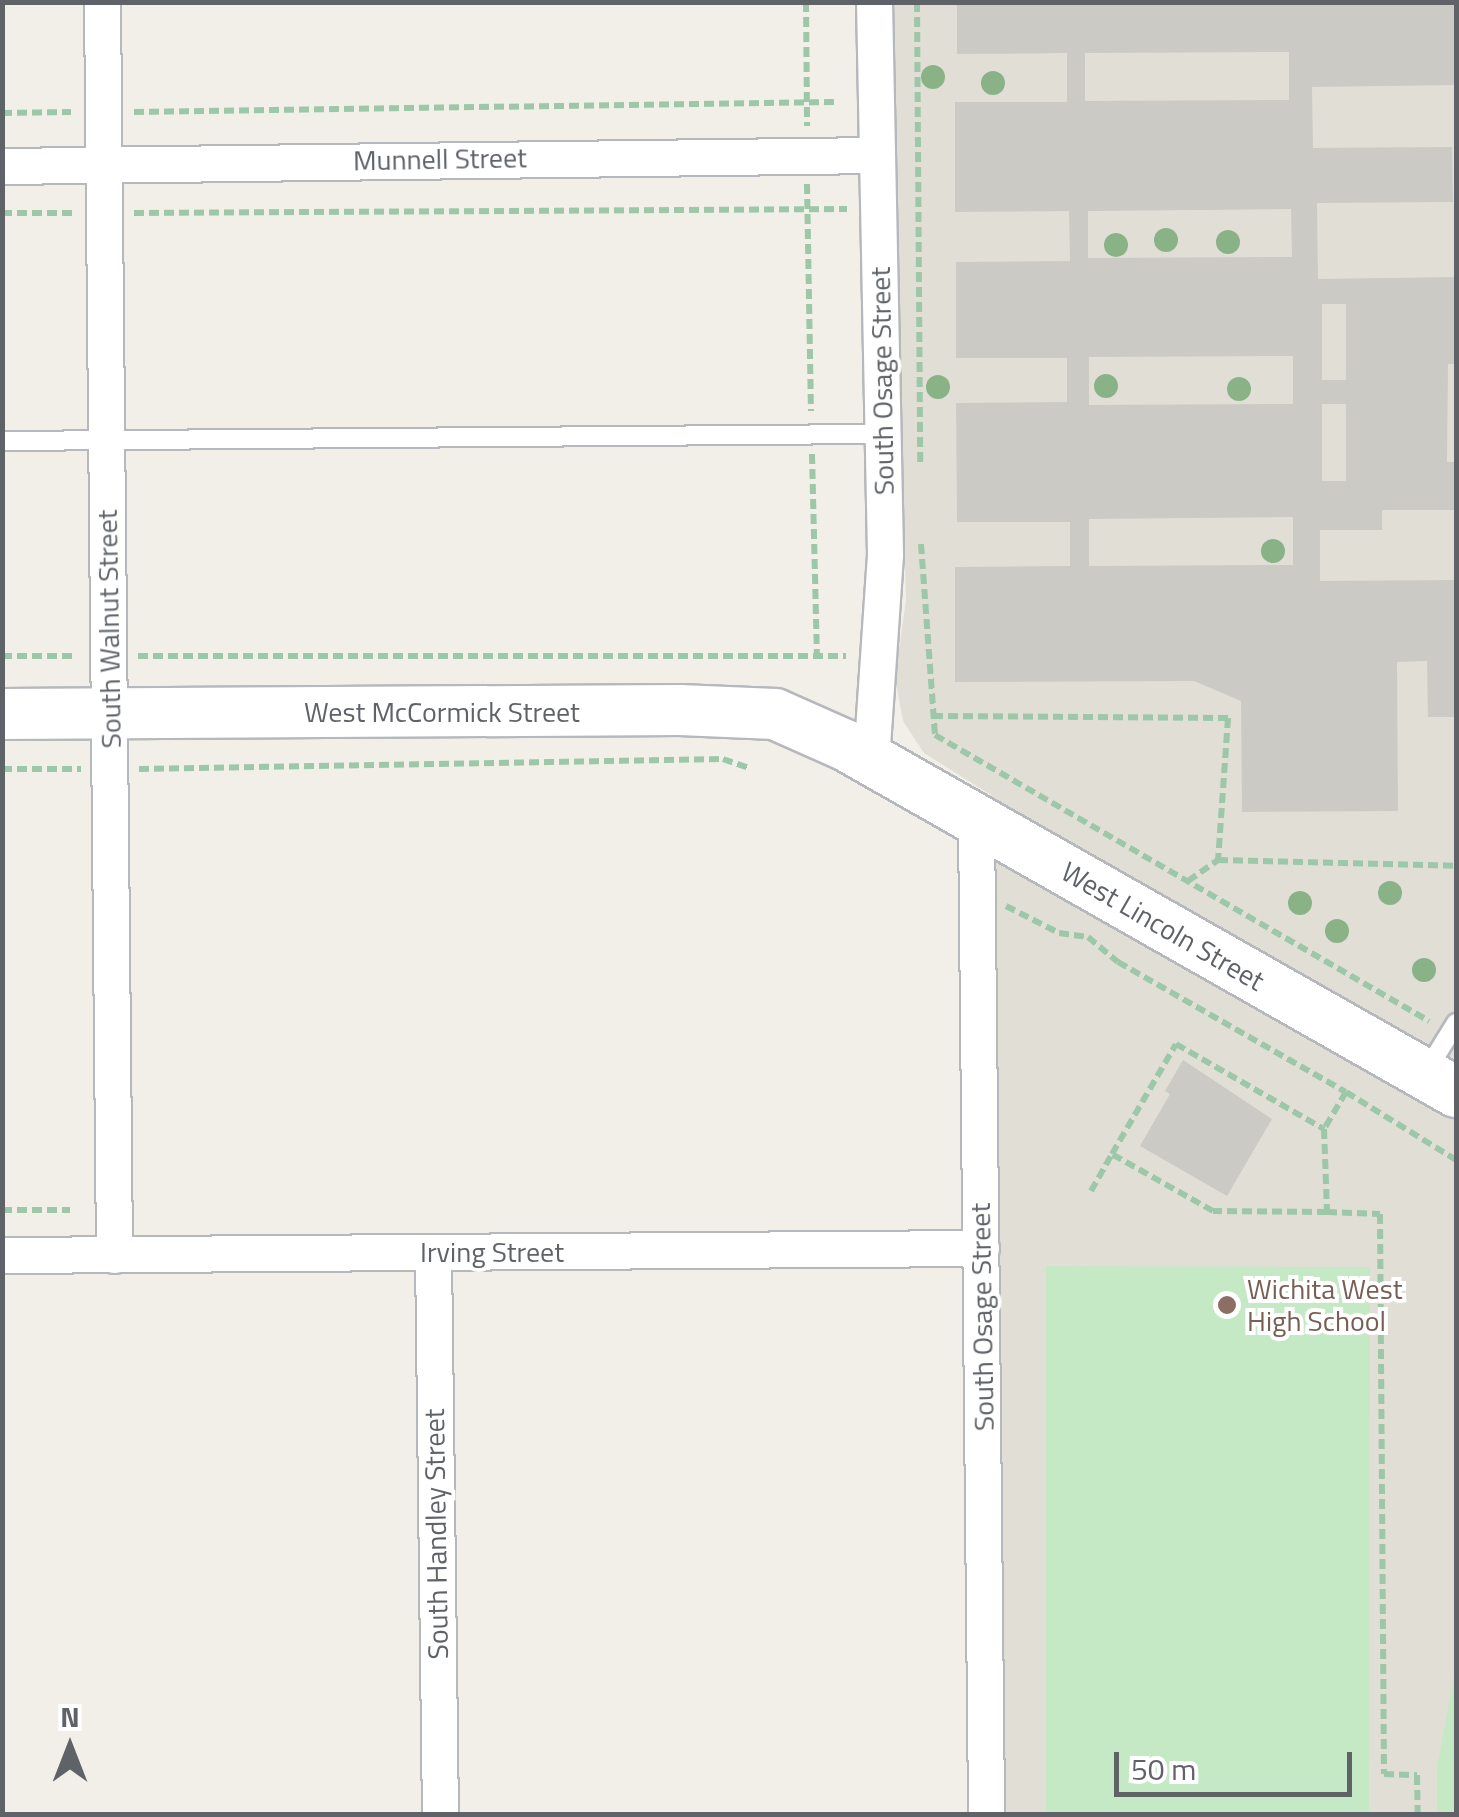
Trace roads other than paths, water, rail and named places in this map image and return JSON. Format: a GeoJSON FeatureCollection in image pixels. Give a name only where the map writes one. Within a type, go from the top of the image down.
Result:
{"type":"FeatureCollection","features":[{"type":"Feature","properties":{"kind":"street","name":"South Walnut Street"},"geometry":{"type":"LineString","coordinates":[[102,2],[114,1255]]}},
{"type":"Feature","properties":{"kind":"street","name":"South Osage Street"},"geometry":{"type":"LineString","coordinates":[[870,760],[885,554],[874,2]]}},
{"type":"Feature","properties":{"kind":"street","name":"Munnell Street"},"geometry":{"type":"LineString","coordinates":[[2,166],[877,155]]}},
{"type":"Feature","properties":{"kind":"street","name":"West McCormick Street"},"geometry":{"type":"LineString","coordinates":[[2,714],[680,710],[774,714],[870,760]]}},
{"type":"Feature","properties":{"kind":"street","name":"West Lincoln Street"},"geometry":{"type":"LineString","coordinates":[[870,760],[976,820],[1447,1055]]}},
{"type":"Feature","properties":{"kind":"street","name":"South Osage Street"},"geometry":{"type":"LineString","coordinates":[[976,820],[986,1814]]}},
{"type":"Feature","properties":{"kind":"street","name":"Irving Street"},"geometry":{"type":"LineString","coordinates":[[2,1255],[981,1248]]}},
{"type":"Feature","properties":{"kind":"street","name":"South Handley Street"},"geometry":{"type":"LineString","coordinates":[[433,1252],[440,1814]]}},
{"type":"Feature","properties":{"kind":"lane"},"geometry":{"type":"LineString","coordinates":[[2,440],[883,434]]}},
{"type":"Feature","properties":{"kind":"place","name":"Wichita West High School"},"geometry":{"type":"Point","coordinates":[1227,1305]}}]}
